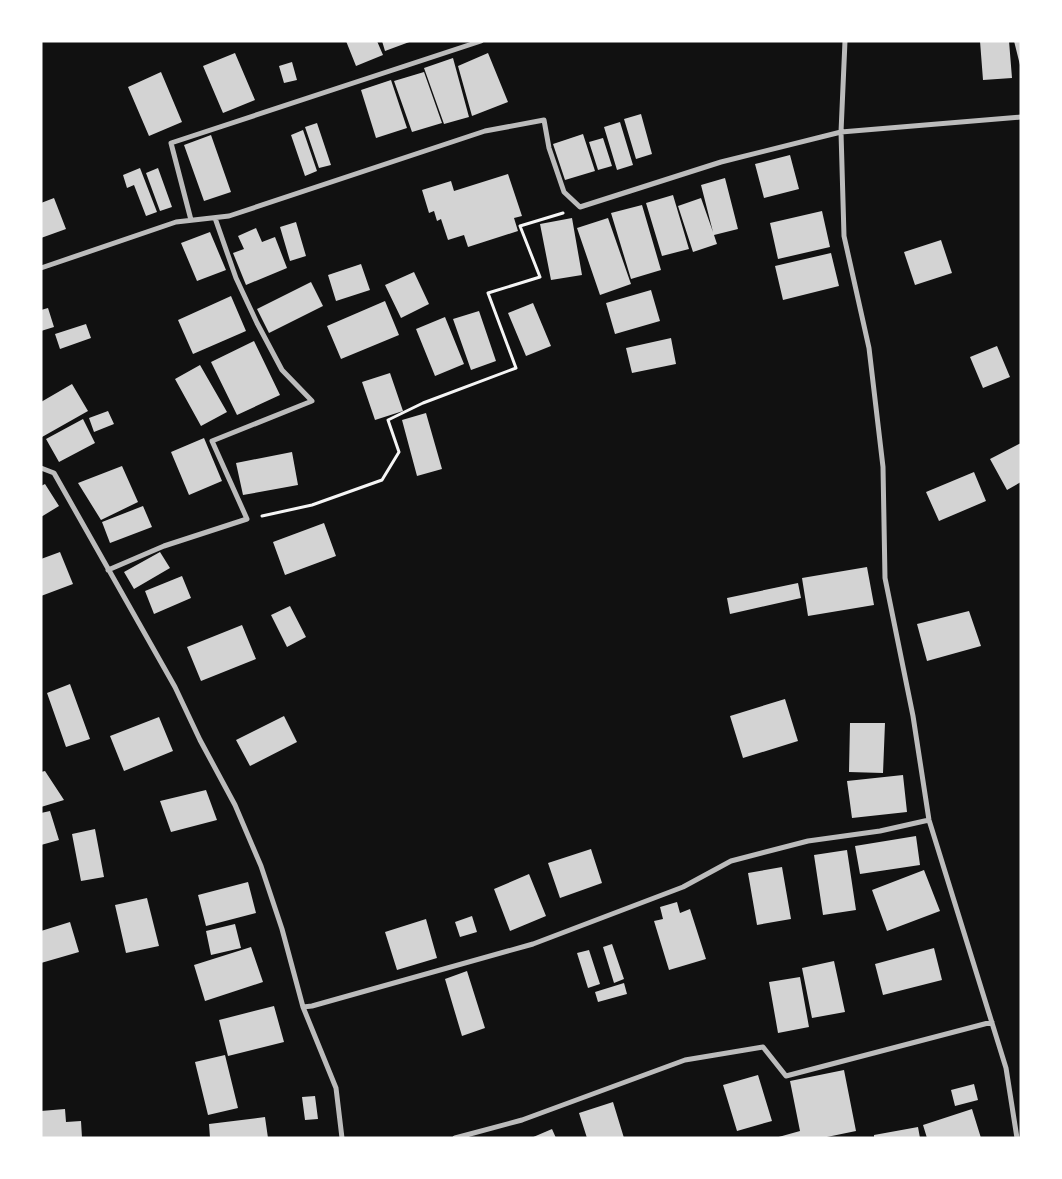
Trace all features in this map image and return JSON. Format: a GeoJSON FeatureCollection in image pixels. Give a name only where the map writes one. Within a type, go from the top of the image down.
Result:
{"type":"FeatureCollection","features":[{"type":"Feature","properties":{"kind":"street"},"geometry":{"type":"LineString","coordinates":[[191,220],[171,143],[481,41]]}},
{"type":"Feature","properties":{"kind":"street"},"geometry":{"type":"LineString","coordinates":[[845,41],[841,132],[844,236],[869,348],[883,467],[885,578],[913,716],[929,820],[1006,1068],[1017,1138]]}},
{"type":"Feature","properties":{"kind":"street"},"geometry":{"type":"LineString","coordinates":[[41,268],[176,222],[229,216],[485,131],[544,120],[549,148],[564,192],[580,208],[721,162],[841,132],[1021,117]]}},
{"type":"Feature","properties":{"kind":"street"},"geometry":{"type":"LineString","coordinates":[[108,570],[164,546],[247,519],[212,441],[312,401],[282,370],[261,331],[236,278],[215,218]]}},
{"type":"Feature","properties":{"kind":"street"},"geometry":{"type":"LineString","coordinates":[[41,468],[54,473],[175,687],[200,740],[235,804],[261,866],[282,929],[303,1006],[336,1088],[342,1138]]}},
{"type":"Feature","properties":{"kind":"street"},"geometry":{"type":"LineString","coordinates":[[303,1006],[312,1006],[533,944],[683,887],[732,861],[808,841],[880,831],[929,820]]}},
{"type":"Feature","properties":{"kind":"street"},"geometry":{"type":"LineString","coordinates":[[455,1138],[522,1120],[685,1060],[763,1047],[786,1076],[992,1022]]}},
{"type":"Feature","properties":{"kind":"path"},"geometry":{"type":"LineString","coordinates":[[247,519],[312,505],[382,480],[399,452],[388,420],[423,403],[516,368],[488,293],[540,276],[520,226],[580,208]]}},
{"type":"Feature","properties":{"kind":"building"},"geometry":{"type":"Polygon","coordinates":[[[346,41],[377,41],[383,55],[356,66],[346,41]]]}},
{"type":"Feature","properties":{"kind":"building"},"geometry":{"type":"Polygon","coordinates":[[[382,41],[412,41],[385,51],[382,41]]]}},
{"type":"Feature","properties":{"kind":"building"},"geometry":{"type":"Polygon","coordinates":[[[980,41],[1009,41],[1012,78],[983,80],[980,41]]]}},
{"type":"Feature","properties":{"kind":"building"},"geometry":{"type":"Polygon","coordinates":[[[1014,41],[1021,41],[1021,65],[1020,65],[1014,41]]]}},
{"type":"Feature","properties":{"kind":"building"},"geometry":{"type":"Polygon","coordinates":[[[235,53],[255,100],[223,113],[203,66],[235,53]]]}},
{"type":"Feature","properties":{"kind":"building"},"geometry":{"type":"Polygon","coordinates":[[[488,53],[508,102],[472,116],[458,66],[488,53]]]}},
{"type":"Feature","properties":{"kind":"building"},"geometry":{"type":"Polygon","coordinates":[[[453,58],[469,117],[444,124],[424,68],[453,58]]]}},
{"type":"Feature","properties":{"kind":"building"},"geometry":{"type":"Polygon","coordinates":[[[292,62],[297,80],[284,83],[279,66],[292,62]]]}},
{"type":"Feature","properties":{"kind":"building"},"geometry":{"type":"Polygon","coordinates":[[[161,72],[182,122],[149,136],[128,87],[161,72]]]}},
{"type":"Feature","properties":{"kind":"building"},"geometry":{"type":"Polygon","coordinates":[[[424,72],[442,123],[412,132],[394,81],[424,72]]]}},
{"type":"Feature","properties":{"kind":"building"},"geometry":{"type":"Polygon","coordinates":[[[391,80],[407,128],[376,138],[361,90],[391,80]]]}},
{"type":"Feature","properties":{"kind":"building"},"geometry":{"type":"Polygon","coordinates":[[[641,114],[652,154],[636,159],[624,119],[641,114]]]}},
{"type":"Feature","properties":{"kind":"building"},"geometry":{"type":"Polygon","coordinates":[[[620,122],[633,165],[617,170],[604,127],[620,122]]]}},
{"type":"Feature","properties":{"kind":"building"},"geometry":{"type":"Polygon","coordinates":[[[317,123],[331,165],[319,168],[305,127],[317,123]]]}},
{"type":"Feature","properties":{"kind":"building"},"geometry":{"type":"Polygon","coordinates":[[[303,130],[317,171],[305,176],[291,135],[303,130]]]}},
{"type":"Feature","properties":{"kind":"building"},"geometry":{"type":"Polygon","coordinates":[[[583,134],[595,171],[565,180],[553,144],[583,134]]]}},
{"type":"Feature","properties":{"kind":"building"},"geometry":{"type":"Polygon","coordinates":[[[211,135],[231,192],[204,201],[184,145],[211,135]]]}},
{"type":"Feature","properties":{"kind":"building"},"geometry":{"type":"Polygon","coordinates":[[[603,138],[612,166],[598,170],[589,142],[603,138]]]}},
{"type":"Feature","properties":{"kind":"building"},"geometry":{"type":"Polygon","coordinates":[[[790,155],[799,189],[764,198],[755,164],[790,155]]]}},
{"type":"Feature","properties":{"kind":"building"},"geometry":{"type":"Polygon","coordinates":[[[140,168],[157,212],[146,216],[134,185],[127,188],[123,175],[140,168]]]}},
{"type":"Feature","properties":{"kind":"building"},"geometry":{"type":"Polygon","coordinates":[[[158,168],[172,207],[160,211],[146,173],[158,168]]]}},
{"type":"Feature","properties":{"kind":"building"},"geometry":{"type":"Polygon","coordinates":[[[508,174],[522,216],[514,218],[518,231],[468,247],[464,235],[448,240],[441,219],[437,221],[434,211],[429,213],[422,190],[451,181],[454,191],[508,174]]]}},
{"type":"Feature","properties":{"kind":"building"},"geometry":{"type":"Polygon","coordinates":[[[725,178],[738,229],[714,235],[717,244],[693,252],[678,206],[701,198],[713,232],[701,185],[725,178]]]}},
{"type":"Feature","properties":{"kind":"building"},"geometry":{"type":"Polygon","coordinates":[[[673,195],[689,249],[662,256],[646,203],[673,195]]]}},
{"type":"Feature","properties":{"kind":"building"},"geometry":{"type":"Polygon","coordinates":[[[54,198],[66,229],[41,238],[41,203],[54,198]]]}},
{"type":"Feature","properties":{"kind":"building"},"geometry":{"type":"Polygon","coordinates":[[[642,205],[661,270],[631,279],[611,213],[642,205]]]}},
{"type":"Feature","properties":{"kind":"building"},"geometry":{"type":"Polygon","coordinates":[[[822,211],[830,247],[778,259],[770,223],[822,211]]]}},
{"type":"Feature","properties":{"kind":"building"},"geometry":{"type":"Polygon","coordinates":[[[572,218],[582,275],[551,280],[540,224],[572,218]]]}},
{"type":"Feature","properties":{"kind":"building"},"geometry":{"type":"Polygon","coordinates":[[[608,218],[631,284],[600,295],[577,228],[608,218]]]}},
{"type":"Feature","properties":{"kind":"building"},"geometry":{"type":"Polygon","coordinates":[[[296,222],[306,256],[290,261],[280,227],[296,222]]]}},
{"type":"Feature","properties":{"kind":"building"},"geometry":{"type":"Polygon","coordinates":[[[256,228],[262,242],[275,237],[287,268],[246,285],[233,253],[244,249],[238,236],[256,228]]]}},
{"type":"Feature","properties":{"kind":"building"},"geometry":{"type":"Polygon","coordinates":[[[210,232],[226,270],[197,281],[181,243],[210,232]]]}},
{"type":"Feature","properties":{"kind":"building"},"geometry":{"type":"Polygon","coordinates":[[[941,240],[952,273],[915,285],[904,252],[941,240]]]}},
{"type":"Feature","properties":{"kind":"building"},"geometry":{"type":"Polygon","coordinates":[[[831,253],[839,286],[783,300],[775,266],[831,253]]]}},
{"type":"Feature","properties":{"kind":"building"},"geometry":{"type":"Polygon","coordinates":[[[361,264],[370,290],[336,301],[328,275],[361,264]]]}},
{"type":"Feature","properties":{"kind":"building"},"geometry":{"type":"Polygon","coordinates":[[[414,272],[429,304],[401,318],[385,285],[414,272]]]}},
{"type":"Feature","properties":{"kind":"building"},"geometry":{"type":"Polygon","coordinates":[[[311,282],[323,306],[269,333],[257,309],[311,282]]]}},
{"type":"Feature","properties":{"kind":"building"},"geometry":{"type":"Polygon","coordinates":[[[651,290],[660,321],[615,334],[606,303],[651,290]]]}},
{"type":"Feature","properties":{"kind":"building"},"geometry":{"type":"Polygon","coordinates":[[[231,296],[246,331],[193,354],[178,320],[231,296]]]}},
{"type":"Feature","properties":{"kind":"building"},"geometry":{"type":"Polygon","coordinates":[[[385,301],[399,335],[341,359],[327,326],[385,301]]]}},
{"type":"Feature","properties":{"kind":"building"},"geometry":{"type":"Polygon","coordinates":[[[533,303],[551,346],[526,356],[508,313],[533,303]]]}},
{"type":"Feature","properties":{"kind":"building"},"geometry":{"type":"Polygon","coordinates":[[[48,308],[54,327],[41,331],[41,310],[48,308]]]}},
{"type":"Feature","properties":{"kind":"building"},"geometry":{"type":"Polygon","coordinates":[[[479,311],[496,361],[471,370],[453,319],[479,311]]]}},
{"type":"Feature","properties":{"kind":"building"},"geometry":{"type":"Polygon","coordinates":[[[445,317],[464,364],[435,376],[416,329],[445,317]]]}},
{"type":"Feature","properties":{"kind":"building"},"geometry":{"type":"Polygon","coordinates":[[[86,324],[91,338],[60,349],[55,334],[86,324]]]}},
{"type":"Feature","properties":{"kind":"building"},"geometry":{"type":"Polygon","coordinates":[[[671,338],[676,364],[632,373],[626,348],[671,338]]]}},
{"type":"Feature","properties":{"kind":"building"},"geometry":{"type":"Polygon","coordinates":[[[254,341],[280,395],[237,415],[211,362],[254,341]]]}},
{"type":"Feature","properties":{"kind":"building"},"geometry":{"type":"Polygon","coordinates":[[[997,346],[1010,377],[983,388],[970,357],[997,346]]]}},
{"type":"Feature","properties":{"kind":"building"},"geometry":{"type":"Polygon","coordinates":[[[200,365],[227,412],[201,426],[175,379],[200,365]]]}},
{"type":"Feature","properties":{"kind":"building"},"geometry":{"type":"Polygon","coordinates":[[[390,373],[403,411],[375,420],[362,382],[390,373]]]}},
{"type":"Feature","properties":{"kind":"building"},"geometry":{"type":"Polygon","coordinates":[[[72,384],[88,411],[42,437],[41,402],[72,384]]]}},
{"type":"Feature","properties":{"kind":"building"},"geometry":{"type":"Polygon","coordinates":[[[108,411],[114,424],[94,432],[89,418],[108,411]]]}},
{"type":"Feature","properties":{"kind":"building"},"geometry":{"type":"Polygon","coordinates":[[[426,413],[442,469],[417,476],[402,420],[426,413]]]}},
{"type":"Feature","properties":{"kind":"building"},"geometry":{"type":"Polygon","coordinates":[[[83,419],[95,443],[59,462],[46,439],[83,419]]]}},
{"type":"Feature","properties":{"kind":"building"},"geometry":{"type":"Polygon","coordinates":[[[204,438],[222,481],[189,495],[171,452],[204,438]]]}},
{"type":"Feature","properties":{"kind":"building"},"geometry":{"type":"Polygon","coordinates":[[[1021,443],[1021,482],[1007,490],[990,459],[1021,443]]]}},
{"type":"Feature","properties":{"kind":"building"},"geometry":{"type":"Polygon","coordinates":[[[292,452],[298,485],[243,495],[236,463],[292,452]]]}},
{"type":"Feature","properties":{"kind":"building"},"geometry":{"type":"Polygon","coordinates":[[[122,466],[138,502],[101,520],[78,483],[122,466]]]}},
{"type":"Feature","properties":{"kind":"building"},"geometry":{"type":"Polygon","coordinates":[[[974,472],[986,501],[939,521],[926,492],[974,472]]]}},
{"type":"Feature","properties":{"kind":"building"},"geometry":{"type":"Polygon","coordinates":[[[45,484],[59,506],[41,517],[41,486],[45,484]]]}},
{"type":"Feature","properties":{"kind":"building"},"geometry":{"type":"Polygon","coordinates":[[[143,506],[152,527],[110,543],[102,522],[143,506]]]}},
{"type":"Feature","properties":{"kind":"building"},"geometry":{"type":"Polygon","coordinates":[[[324,523],[336,556],[285,575],[273,542],[324,523]]]}},
{"type":"Feature","properties":{"kind":"building"},"geometry":{"type":"Polygon","coordinates":[[[60,552],[73,584],[41,596],[41,559],[60,552]]]}},
{"type":"Feature","properties":{"kind":"building"},"geometry":{"type":"Polygon","coordinates":[[[160,552],[170,568],[134,589],[124,572],[160,552]]]}},
{"type":"Feature","properties":{"kind":"building"},"geometry":{"type":"Polygon","coordinates":[[[867,567],[874,605],[808,616],[802,578],[867,567]]]}},
{"type":"Feature","properties":{"kind":"building"},"geometry":{"type":"Polygon","coordinates":[[[182,576],[191,598],[154,614],[145,591],[182,576]]]}},
{"type":"Feature","properties":{"kind":"building"},"geometry":{"type":"Polygon","coordinates":[[[798,583],[801,598],[730,614],[727,598],[798,583]]]}},
{"type":"Feature","properties":{"kind":"building"},"geometry":{"type":"Polygon","coordinates":[[[290,606],[306,637],[287,647],[271,615],[290,606]]]}},
{"type":"Feature","properties":{"kind":"building"},"geometry":{"type":"Polygon","coordinates":[[[969,611],[981,646],[927,661],[917,624],[969,611]]]}},
{"type":"Feature","properties":{"kind":"building"},"geometry":{"type":"Polygon","coordinates":[[[242,625],[256,659],[201,681],[187,647],[242,625]]]}},
{"type":"Feature","properties":{"kind":"building"},"geometry":{"type":"Polygon","coordinates":[[[70,684],[90,739],[66,747],[47,693],[70,684]]]}},
{"type":"Feature","properties":{"kind":"building"},"geometry":{"type":"Polygon","coordinates":[[[785,699],[798,741],[743,758],[730,716],[785,699]]]}},
{"type":"Feature","properties":{"kind":"building"},"geometry":{"type":"Polygon","coordinates":[[[284,716],[297,742],[250,766],[236,740],[284,716]]]}},
{"type":"Feature","properties":{"kind":"building"},"geometry":{"type":"Polygon","coordinates":[[[159,717],[173,751],[124,771],[110,736],[159,717]]]}},
{"type":"Feature","properties":{"kind":"building"},"geometry":{"type":"Polygon","coordinates":[[[850,723],[885,723],[883,773],[849,772],[850,723]]]}},
{"type":"Feature","properties":{"kind":"building"},"geometry":{"type":"Polygon","coordinates":[[[45,771],[64,800],[41,807],[41,772],[45,771]]]}},
{"type":"Feature","properties":{"kind":"building"},"geometry":{"type":"Polygon","coordinates":[[[903,775],[907,812],[852,818],[847,781],[903,775]]]}},
{"type":"Feature","properties":{"kind":"building"},"geometry":{"type":"Polygon","coordinates":[[[206,790],[217,820],[171,832],[160,801],[206,790]]]}},
{"type":"Feature","properties":{"kind":"building"},"geometry":{"type":"Polygon","coordinates":[[[50,811],[59,840],[41,845],[41,813],[50,811]]]}},
{"type":"Feature","properties":{"kind":"building"},"geometry":{"type":"Polygon","coordinates":[[[95,829],[104,877],[81,881],[72,834],[95,829]]]}},
{"type":"Feature","properties":{"kind":"building"},"geometry":{"type":"Polygon","coordinates":[[[916,836],[920,865],[860,874],[855,846],[916,836]]]}},
{"type":"Feature","properties":{"kind":"building"},"geometry":{"type":"Polygon","coordinates":[[[591,849],[602,883],[560,898],[548,863],[591,849]]]}},
{"type":"Feature","properties":{"kind":"building"},"geometry":{"type":"Polygon","coordinates":[[[847,850],[856,910],[823,915],[814,855],[847,850]]]}},
{"type":"Feature","properties":{"kind":"building"},"geometry":{"type":"Polygon","coordinates":[[[782,867],[791,919],[757,925],[748,873],[782,867]]]}},
{"type":"Feature","properties":{"kind":"building"},"geometry":{"type":"Polygon","coordinates":[[[924,870],[940,911],[887,931],[872,890],[924,870]]]}},
{"type":"Feature","properties":{"kind":"building"},"geometry":{"type":"Polygon","coordinates":[[[529,874],[546,916],[510,931],[494,889],[529,874]]]}},
{"type":"Feature","properties":{"kind":"building"},"geometry":{"type":"Polygon","coordinates":[[[248,882],[256,913],[206,926],[198,895],[248,882]]]}},
{"type":"Feature","properties":{"kind":"building"},"geometry":{"type":"Polygon","coordinates":[[[147,898],[159,946],[126,953],[115,905],[147,898]]]}},
{"type":"Feature","properties":{"kind":"building"},"geometry":{"type":"Polygon","coordinates":[[[677,902],[680,913],[690,909],[706,959],[669,970],[654,921],[663,919],[660,907],[677,902]]]}},
{"type":"Feature","properties":{"kind":"building"},"geometry":{"type":"Polygon","coordinates":[[[472,916],[477,932],[460,937],[455,922],[472,916]]]}},
{"type":"Feature","properties":{"kind":"building"},"geometry":{"type":"Polygon","coordinates":[[[426,919],[437,958],[397,970],[385,932],[426,919]]]}},
{"type":"Feature","properties":{"kind":"building"},"geometry":{"type":"Polygon","coordinates":[[[70,922],[79,952],[41,963],[41,931],[70,922]]]}},
{"type":"Feature","properties":{"kind":"building"},"geometry":{"type":"Polygon","coordinates":[[[235,924],[241,948],[211,955],[206,931],[235,924]]]}},
{"type":"Feature","properties":{"kind":"building"},"geometry":{"type":"Polygon","coordinates":[[[612,944],[624,979],[614,983],[603,947],[612,944]]]}},
{"type":"Feature","properties":{"kind":"building"},"geometry":{"type":"Polygon","coordinates":[[[251,947],[263,982],[205,1001],[194,965],[251,947]]]}},
{"type":"Feature","properties":{"kind":"building"},"geometry":{"type":"Polygon","coordinates":[[[934,948],[942,980],[883,995],[875,964],[934,948]]]}},
{"type":"Feature","properties":{"kind":"building"},"geometry":{"type":"Polygon","coordinates":[[[589,950],[600,984],[588,988],[577,953],[589,950]]]}},
{"type":"Feature","properties":{"kind":"building"},"geometry":{"type":"Polygon","coordinates":[[[834,961],[845,1012],[812,1018],[802,968],[834,961]]]}},
{"type":"Feature","properties":{"kind":"building"},"geometry":{"type":"Polygon","coordinates":[[[467,971],[485,1028],[462,1036],[445,979],[467,971]]]}},
{"type":"Feature","properties":{"kind":"building"},"geometry":{"type":"Polygon","coordinates":[[[800,977],[809,1027],[778,1033],[769,982],[800,977]]]}},
{"type":"Feature","properties":{"kind":"building"},"geometry":{"type":"Polygon","coordinates":[[[624,983],[627,994],[598,1002],[595,992],[624,983]]]}},
{"type":"Feature","properties":{"kind":"building"},"geometry":{"type":"Polygon","coordinates":[[[274,1006],[284,1042],[228,1056],[219,1020],[274,1006]]]}},
{"type":"Feature","properties":{"kind":"building"},"geometry":{"type":"Polygon","coordinates":[[[225,1055],[238,1108],[208,1115],[195,1062],[225,1055]]]}},
{"type":"Feature","properties":{"kind":"building"},"geometry":{"type":"Polygon","coordinates":[[[844,1070],[856,1131],[822,1138],[775,1138],[800,1131],[790,1081],[844,1070]]]}},
{"type":"Feature","properties":{"kind":"building"},"geometry":{"type":"Polygon","coordinates":[[[758,1075],[772,1121],[737,1131],[723,1085],[758,1075]]]}},
{"type":"Feature","properties":{"kind":"building"},"geometry":{"type":"Polygon","coordinates":[[[974,1084],[978,1100],[955,1106],[951,1090],[974,1084]]]}},
{"type":"Feature","properties":{"kind":"building"},"geometry":{"type":"Polygon","coordinates":[[[315,1096],[318,1119],[305,1120],[302,1097],[315,1096]]]}},
{"type":"Feature","properties":{"kind":"building"},"geometry":{"type":"Polygon","coordinates":[[[613,1102],[624,1138],[587,1138],[579,1113],[613,1102]]]}},
{"type":"Feature","properties":{"kind":"building"},"geometry":{"type":"Polygon","coordinates":[[[65,1109],[66,1122],[81,1121],[82,1138],[41,1138],[41,1111],[65,1109]]]}},
{"type":"Feature","properties":{"kind":"building"},"geometry":{"type":"Polygon","coordinates":[[[972,1109],[981,1138],[927,1138],[923,1125],[972,1109]]]}},
{"type":"Feature","properties":{"kind":"building"},"geometry":{"type":"Polygon","coordinates":[[[265,1117],[268,1138],[210,1138],[209,1124],[265,1117]]]}},
{"type":"Feature","properties":{"kind":"building"},"geometry":{"type":"Polygon","coordinates":[[[918,1127],[920,1138],[874,1138],[874,1135],[918,1127]]]}},
{"type":"Feature","properties":{"kind":"building"},"geometry":{"type":"Polygon","coordinates":[[[552,1129],[556,1138],[531,1138],[552,1129]]]}}]}
